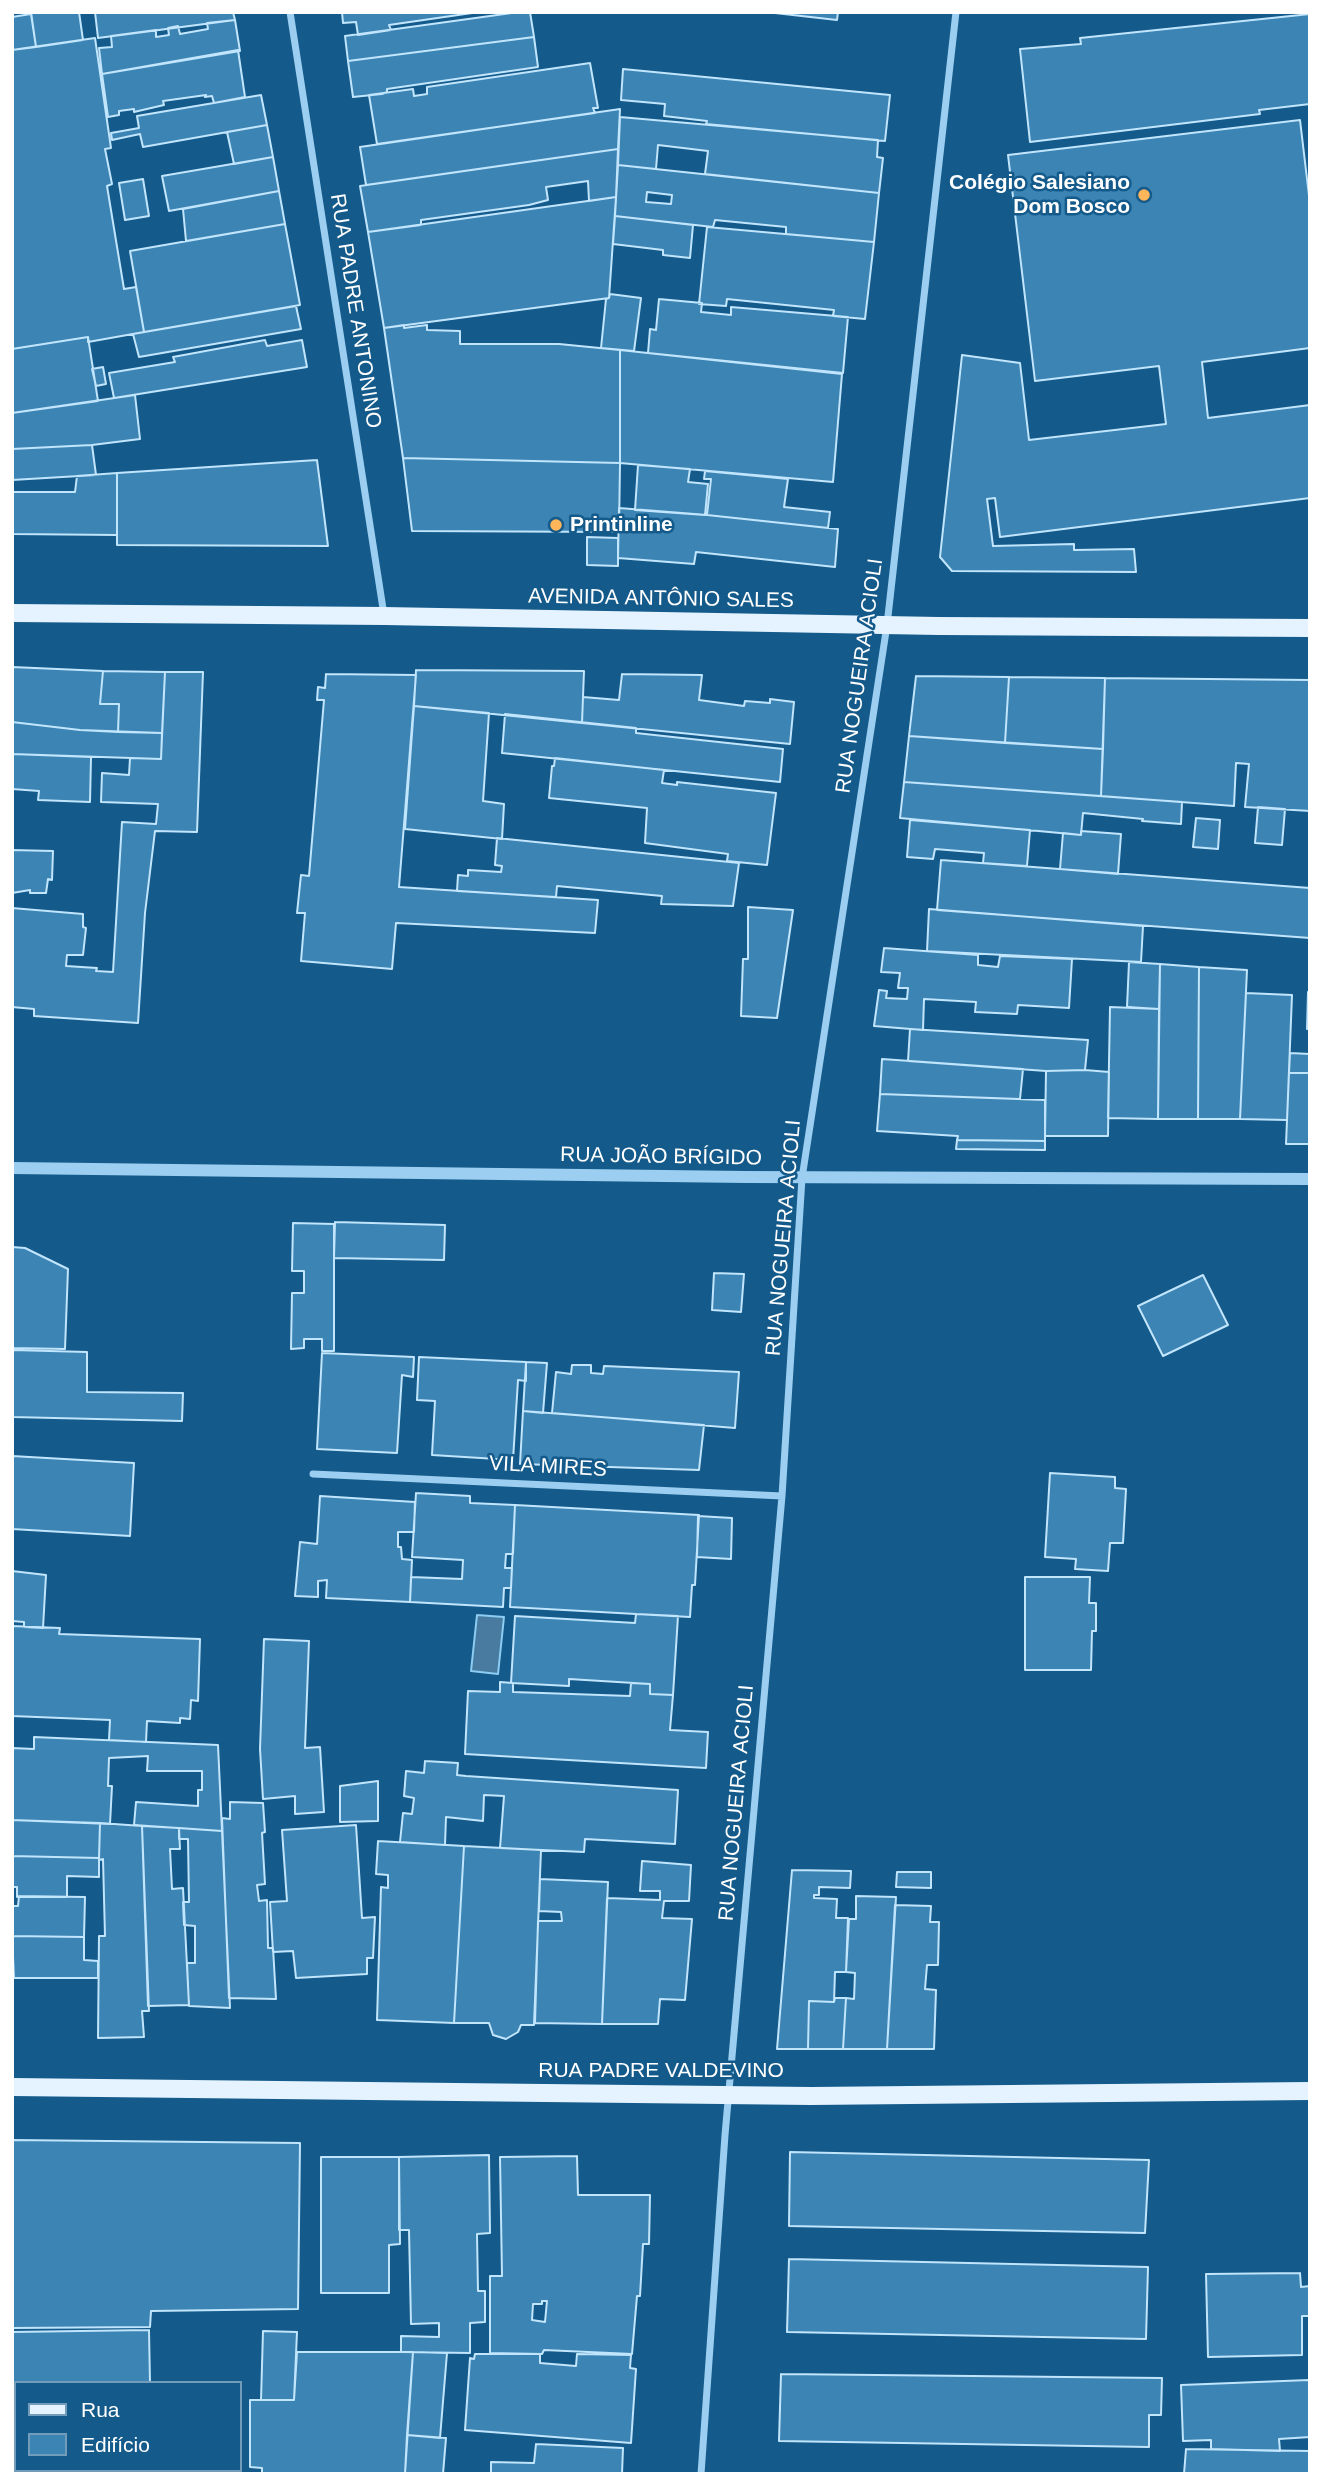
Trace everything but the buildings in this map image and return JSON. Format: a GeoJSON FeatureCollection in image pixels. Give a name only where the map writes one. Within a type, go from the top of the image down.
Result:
{"type":"FeatureCollection","features":[{"type":"Feature","properties":{"kind":"main road","name":"AVENIDA ANTÔNIO SALES"},"geometry":{"type":"LineString","coordinates":[[12,612],[887,625],[1310,628]]}},
{"type":"Feature","properties":{"kind":"main road","name":"RUA PADRE VALDEVINO"},"geometry":{"type":"LineString","coordinates":[[12,2087],[811,2096],[1310,2091]]}},
{"type":"Feature","properties":{"kind":"street","name":"RUA PADRE ANTONINO"},"geometry":{"type":"LineString","coordinates":[[290,12],[384,616]]}},
{"type":"Feature","properties":{"kind":"street","name":"RUA NOGUEIRA ACIOLI"},"geometry":{"type":"LineString","coordinates":[[701,2474],[729,2094],[782,1496],[802,1178],[887,625],[956,12]]}},
{"type":"Feature","properties":{"kind":"street","name":"RUA JOÃO BRÍGIDO"},"geometry":{"type":"LineString","coordinates":[[12,1168],[802,1178],[1310,1180]]}},
{"type":"Feature","properties":{"kind":"street","name":"VILA MIRES"},"geometry":{"type":"LineString","coordinates":[[313,1474],[782,1496]]}},
{"type":"Feature","properties":{"kind":"water"},"geometry":{"type":"Polygon","coordinates":[[[477,1615],[504,1617],[498,1674],[471,1671],[477,1615]]]}},
{"type":"Feature","properties":{"kind":"place","name":"Colégio Salesiano Dom Bosco"},"geometry":{"type":"Point","coordinates":[1144,195]}},
{"type":"Feature","properties":{"kind":"place","name":"Printinline"},"geometry":{"type":"Point","coordinates":[556,525]}}]}
